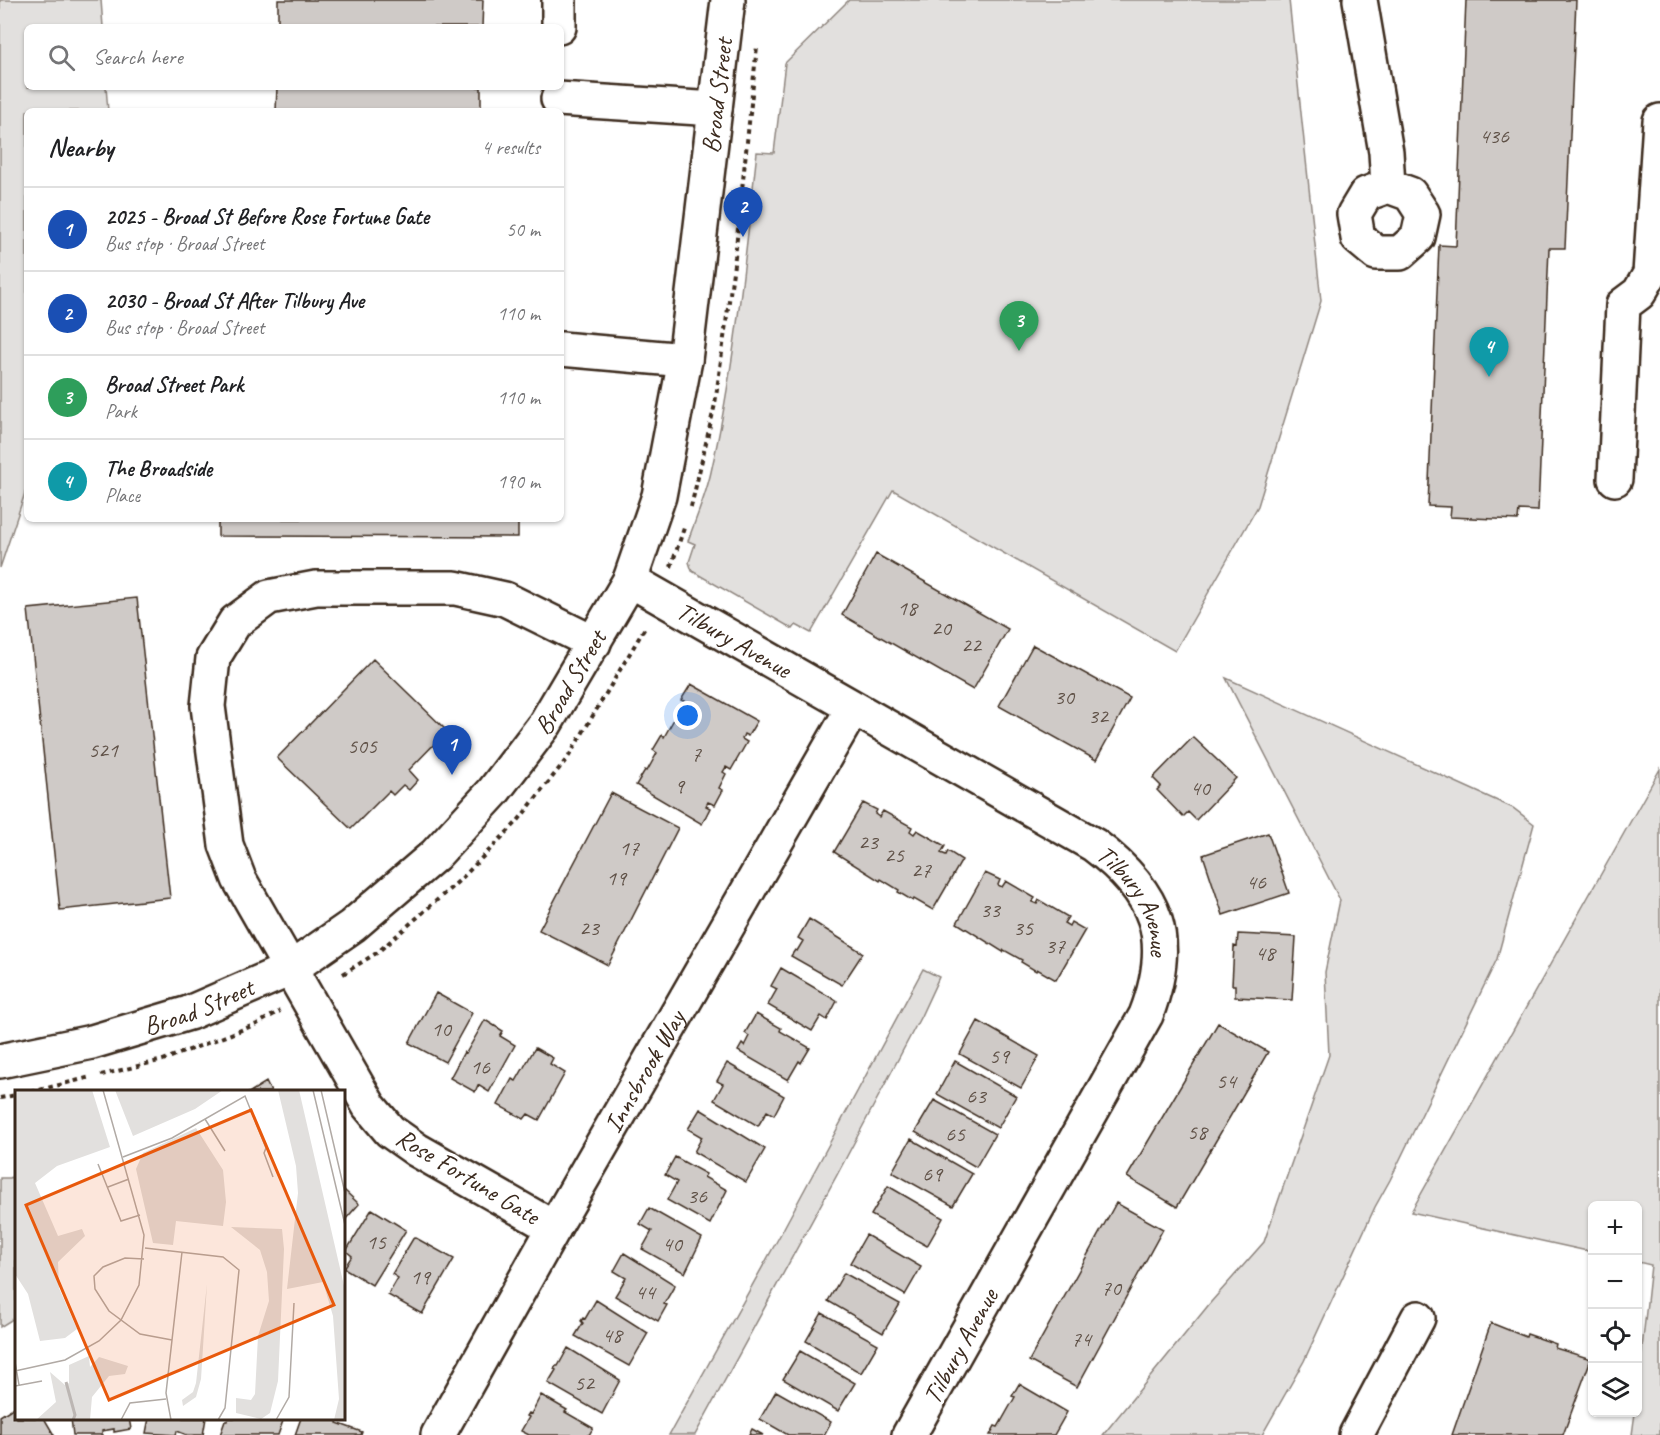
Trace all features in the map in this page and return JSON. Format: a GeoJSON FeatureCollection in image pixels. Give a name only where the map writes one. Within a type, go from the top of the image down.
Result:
{"type":"FeatureCollection","features":[{"type":"Feature","properties":{"kind":"street"},"geometry":{"type":"LineString","coordinates":[[559,0],[559,24]]}},
{"type":"Feature","properties":{"kind":"street","name":"Broad Street"},"geometry":{"type":"LineString","coordinates":[[0,1060],[92,1041],[189,1013],[290,969],[352,926],[435,855],[493,792],[545,724],[630,580],[659,496],[685,360],[728,0]]}},
{"type":"Feature","properties":{"kind":"street"},"geometry":{"type":"LineString","coordinates":[[1360,0],[1386,152],[1388,186]]}},
{"type":"Feature","properties":{"kind":"street"},"geometry":{"type":"LineString","coordinates":[[558,99],[715,109]]}},
{"type":"Feature","properties":{"kind":"street"},"geometry":{"type":"LineString","coordinates":[[1615,479],[1623,305],[1639,293],[1650,274],[1660,121]]}},
{"type":"Feature","properties":{"kind":"street"},"geometry":{"type":"LineString","coordinates":[[564,349],[685,360]]}},
{"type":"Feature","properties":{"kind":"street","name":"Tilbury Avenue"},"geometry":{"type":"LineString","coordinates":[[630,580],[1094,845],[1130,876],[1144,895],[1154,917],[1159,939],[1158,974],[1155,991],[1146,1015],[909,1435]]}},
{"type":"Feature","properties":{"kind":"street","name":"Rose Fortune Gate"},"geometry":{"type":"LineString","coordinates":[[554,1228],[417,1150],[390,1131],[369,1106],[239,879],[226,844],[208,706],[213,658],[235,622],[268,597],[316,588],[454,588],[505,599],[594,643]]}},
{"type":"Feature","properties":{"kind":"street","name":"Innsbrook Way"},"geometry":{"type":"LineString","coordinates":[[438,1435],[554,1228],[853,708]]}},
{"type":"Feature","properties":{"kind":"street"},"geometry":{"type":"LineString","coordinates":[[1356,1435],[1418,1318]]}},
{"type":"Feature","properties":{"kind":"path"},"geometry":{"type":"LineString","coordinates":[[0,1098],[15,1095]]}},
{"type":"Feature","properties":{"kind":"shaded area"},"geometry":{"type":"Polygon","coordinates":[[[0,0],[101,0],[103,24],[24,24],[24,90],[106,90],[108,108],[24,108],[24,496],[0,568],[0,0]]]}},
{"type":"Feature","properties":{"kind":"shaded area"},"geometry":{"type":"Polygon","coordinates":[[[849,0],[1289,0],[1321,301],[1258,506],[1175,651],[893,490],[811,633],[796,625],[793,629],[692,571],[689,562],[695,544],[688,541],[709,481],[727,393],[757,152],[774,153],[785,63],[849,0]]]}},
{"type":"Feature","properties":{"kind":"shaded area"},"geometry":{"type":"Polygon","coordinates":[[[1226,678],[1513,808],[1534,824],[1497,959],[1375,1207],[1304,1361],[1262,1435],[1103,1435],[1211,1302],[1264,1242],[1329,1055],[1325,972],[1340,900],[1226,678]]]}},
{"type":"Feature","properties":{"kind":"shaded area"},"geometry":{"type":"Polygon","coordinates":[[[1660,769],[1660,1435],[1632,1435],[1634,1417],[1642,1417],[1642,1349],[1651,1265],[1642,1263],[1642,1201],[1588,1201],[1588,1251],[1411,1212],[1660,769]]]}},
{"type":"Feature","properties":{"kind":"shaded area"},"geometry":{"type":"Polygon","coordinates":[[[923,969],[939,977],[921,1016],[837,1175],[695,1435],[669,1435],[778,1239],[923,969]]]}},
{"type":"Feature","properties":{"kind":"shaded area"},"geometry":{"type":"Polygon","coordinates":[[[15,1174],[15,1318],[0,1327],[0,1178],[10,1178],[15,1174]]]}},
{"type":"Feature","properties":{"kind":"building"},"geometry":{"type":"Polygon","coordinates":[[[278,0],[483,0],[482,24],[278,24],[278,0]]]}},
{"type":"Feature","properties":{"kind":"building"},"geometry":{"type":"Polygon","coordinates":[[[1466,0],[1576,0],[1565,248],[1549,248],[1538,511],[1519,510],[1518,520],[1450,517],[1451,507],[1428,506],[1439,245],[1456,246],[1466,0]]]}},
{"type":"Feature","properties":{"kind":"building"},"geometry":{"type":"Polygon","coordinates":[[[277,90],[481,90],[481,108],[276,108],[277,90]]]}},
{"type":"Feature","properties":{"kind":"building"},"geometry":{"type":"Polygon","coordinates":[[[218,522],[518,522],[518,537],[218,536],[218,522]]]}},
{"type":"Feature","properties":{"kind":"building"},"geometry":{"type":"Polygon","coordinates":[[[876,554],[1008,629],[973,690],[842,615],[876,554]]]}},
{"type":"Feature","properties":{"kind":"building"},"geometry":{"type":"Polygon","coordinates":[[[137,598],[170,898],[60,910],[28,609],[137,598]]]}},
{"type":"Feature","properties":{"kind":"building"},"geometry":{"type":"Polygon","coordinates":[[[1033,645],[1130,698],[1096,760],[999,706],[1033,645]]]}},
{"type":"Feature","properties":{"kind":"building"},"geometry":{"type":"Polygon","coordinates":[[[373,659],[447,731],[409,770],[418,780],[409,790],[403,785],[393,795],[389,791],[351,829],[277,758],[373,659]]]}},
{"type":"Feature","properties":{"kind":"building"},"geometry":{"type":"Polygon","coordinates":[[[691,684],[757,721],[748,736],[744,734],[742,739],[747,742],[731,770],[726,767],[723,772],[726,774],[719,788],[723,790],[715,805],[708,802],[706,806],[710,808],[702,824],[636,785],[657,753],[653,750],[662,735],[664,737],[691,684]]]}},
{"type":"Feature","properties":{"kind":"building"},"geometry":{"type":"Polygon","coordinates":[[[1193,737],[1236,778],[1196,820],[1188,812],[1183,817],[1157,790],[1161,786],[1153,778],[1193,737]]]}},
{"type":"Feature","properties":{"kind":"building"},"geometry":{"type":"Polygon","coordinates":[[[611,793],[678,828],[608,965],[539,930],[611,793]]]}},
{"type":"Feature","properties":{"kind":"building"},"geometry":{"type":"Polygon","coordinates":[[[863,803],[877,810],[875,814],[879,817],[883,811],[912,827],[910,831],[914,834],[917,830],[945,846],[941,853],[946,855],[948,851],[962,860],[933,910],[914,899],[913,901],[898,892],[899,890],[881,879],[880,881],[834,852],[863,803]]]}},
{"type":"Feature","properties":{"kind":"building"},"geometry":{"type":"Polygon","coordinates":[[[1268,833],[1289,893],[1223,915],[1203,855],[1268,833]]]}},
{"type":"Feature","properties":{"kind":"building"},"geometry":{"type":"Polygon","coordinates":[[[985,873],[1000,880],[998,885],[1002,887],[1006,881],[1035,898],[1032,902],[1037,904],[1039,900],[1068,917],[1064,923],[1069,926],[1071,922],[1085,930],[1056,980],[1037,969],[1036,971],[1004,950],[1003,952],[957,923],[985,873]]]}},
{"type":"Feature","properties":{"kind":"building"},"geometry":{"type":"Polygon","coordinates":[[[809,919],[863,953],[842,985],[791,956],[803,941],[798,938],[809,919]]]}},
{"type":"Feature","properties":{"kind":"building"},"geometry":{"type":"Polygon","coordinates":[[[1238,934],[1296,937],[1292,1000],[1235,997],[1235,985],[1232,985],[1234,946],[1237,947],[1238,934]]]}},
{"type":"Feature","properties":{"kind":"building"},"geometry":{"type":"Polygon","coordinates":[[[781,968],[837,1001],[827,1020],[821,1016],[812,1031],[768,1005],[777,989],[771,986],[781,968]]]}},
{"type":"Feature","properties":{"kind":"building"},"geometry":{"type":"Polygon","coordinates":[[[436,993],[472,1013],[445,1062],[409,1043],[436,993]]]}},
{"type":"Feature","properties":{"kind":"building"},"geometry":{"type":"Polygon","coordinates":[[[756,1014],[810,1048],[788,1080],[738,1051],[742,1044],[744,1046],[749,1036],[745,1033],[756,1014]]]}},
{"type":"Feature","properties":{"kind":"building"},"geometry":{"type":"Polygon","coordinates":[[[485,1020],[503,1031],[500,1036],[515,1045],[489,1092],[478,1085],[475,1092],[450,1078],[485,1020]]]}},
{"type":"Feature","properties":{"kind":"building"},"geometry":{"type":"Polygon","coordinates":[[[978,1021],[1039,1056],[1021,1088],[960,1054],[978,1021]]]}},
{"type":"Feature","properties":{"kind":"building"},"geometry":{"type":"Polygon","coordinates":[[[1218,1023],[1268,1052],[1177,1207],[1127,1177],[1218,1023]]]}},
{"type":"Feature","properties":{"kind":"building"},"geometry":{"type":"Polygon","coordinates":[[[535,1048],[553,1058],[550,1064],[565,1073],[539,1120],[528,1114],[524,1119],[498,1105],[512,1079],[516,1081],[535,1048]]]}},
{"type":"Feature","properties":{"kind":"building"},"geometry":{"type":"Polygon","coordinates":[[[955,1061],[1016,1096],[998,1128],[937,1094],[955,1061]]]}},
{"type":"Feature","properties":{"kind":"building"},"geometry":{"type":"Polygon","coordinates":[[[727,1063],[784,1096],[774,1115],[767,1111],[758,1126],[714,1100],[723,1084],[717,1081],[727,1063]]]}},
{"type":"Feature","properties":{"kind":"building"},"geometry":{"type":"Polygon","coordinates":[[[266,1082],[270,1090],[253,1090],[266,1082]]]}},
{"type":"Feature","properties":{"kind":"building"},"geometry":{"type":"Polygon","coordinates":[[[934,1100],[995,1134],[976,1167],[915,1132],[934,1100]]]}},
{"type":"Feature","properties":{"kind":"building"},"geometry":{"type":"Polygon","coordinates":[[[700,1109],[765,1149],[746,1182],[694,1152],[702,1137],[688,1129],[700,1109]]]}},
{"type":"Feature","properties":{"kind":"building"},"geometry":{"type":"Polygon","coordinates":[[[911,1139],[972,1174],[953,1206],[892,1172],[911,1139]]]}},
{"type":"Feature","properties":{"kind":"building"},"geometry":{"type":"Polygon","coordinates":[[[675,1157],[706,1174],[704,1177],[727,1190],[710,1224],[667,1200],[677,1182],[665,1175],[675,1157]]]}},
{"type":"Feature","properties":{"kind":"building"},"geometry":{"type":"Polygon","coordinates":[[[888,1186],[943,1218],[927,1246],[871,1215],[888,1186]]]}},
{"type":"Feature","properties":{"kind":"building"},"geometry":{"type":"Polygon","coordinates":[[[345,1191],[359,1204],[345,1220],[345,1191]]]}},
{"type":"Feature","properties":{"kind":"building"},"geometry":{"type":"Polygon","coordinates":[[[1116,1203],[1163,1229],[1077,1387],[1029,1361],[1116,1203]]]}},
{"type":"Feature","properties":{"kind":"building"},"geometry":{"type":"Polygon","coordinates":[[[649,1208],[702,1238],[685,1273],[642,1249],[652,1231],[640,1224],[649,1208]]]}},
{"type":"Feature","properties":{"kind":"building"},"geometry":{"type":"Polygon","coordinates":[[[372,1209],[406,1230],[372,1285],[345,1269],[352,1256],[346,1251],[372,1209]]]}},
{"type":"Feature","properties":{"kind":"building"},"geometry":{"type":"Polygon","coordinates":[[[866,1235],[921,1267],[905,1295],[850,1263],[866,1235]]]}},
{"type":"Feature","properties":{"kind":"building"},"geometry":{"type":"Polygon","coordinates":[[[414,1237],[454,1259],[422,1314],[388,1295],[398,1278],[392,1274],[414,1237]]]}},
{"type":"Feature","properties":{"kind":"building"},"geometry":{"type":"Polygon","coordinates":[[[624,1253],[675,1285],[664,1304],[667,1305],[658,1321],[615,1296],[626,1278],[614,1271],[624,1253]]]}},
{"type":"Feature","properties":{"kind":"building"},"geometry":{"type":"Polygon","coordinates":[[[844,1273],[900,1304],[883,1333],[828,1301],[844,1273]]]}},
{"type":"Feature","properties":{"kind":"building"},"geometry":{"type":"Polygon","coordinates":[[[596,1300],[648,1333],[629,1366],[575,1336],[583,1323],[581,1321],[585,1319],[596,1300]]]}},
{"type":"Feature","properties":{"kind":"building"},"geometry":{"type":"Polygon","coordinates":[[[822,1313],[878,1344],[861,1373],[806,1341],[822,1313]]]}},
{"type":"Feature","properties":{"kind":"building"},"geometry":{"type":"Polygon","coordinates":[[[1491,1323],[1526,1337],[1527,1334],[1556,1344],[1555,1348],[1588,1358],[1588,1367],[1563,1435],[1452,1435],[1491,1323]]]}},
{"type":"Feature","properties":{"kind":"building"},"geometry":{"type":"Polygon","coordinates":[[[568,1348],[620,1380],[602,1414],[548,1383],[568,1348]]]}},
{"type":"Feature","properties":{"kind":"building"},"geometry":{"type":"Polygon","coordinates":[[[800,1351],[855,1383],[838,1411],[783,1379],[800,1351]]]}},
{"type":"Feature","properties":{"kind":"building"},"geometry":{"type":"Polygon","coordinates":[[[1019,1384],[1067,1412],[1054,1435],[990,1435],[995,1426],[998,1427],[1015,1397],[1012,1396],[1019,1384]]]}},
{"type":"Feature","properties":{"kind":"building"},"geometry":{"type":"Polygon","coordinates":[[[776,1391],[831,1422],[824,1435],[788,1435],[760,1419],[776,1391]]]}},
{"type":"Feature","properties":{"kind":"building"},"geometry":{"type":"Polygon","coordinates":[[[541,1395],[593,1428],[589,1435],[529,1435],[521,1431],[529,1417],[527,1416],[531,1414],[541,1395]]]}},
{"type":"Feature","properties":{"kind":"building"},"geometry":{"type":"Polygon","coordinates":[[[15,1407],[15,1420],[45,1420],[54,1435],[0,1435],[0,1416],[15,1407]]]}},
{"type":"Feature","properties":{"kind":"building"},"geometry":{"type":"Polygon","coordinates":[[[71,1420],[129,1420],[131,1429],[114,1432],[114,1429],[102,1431],[102,1435],[73,1435],[71,1420]]]}},
{"type":"Feature","properties":{"kind":"building"},"geometry":{"type":"Polygon","coordinates":[[[149,1420],[206,1420],[203,1435],[187,1435],[177,1431],[176,1435],[146,1433],[149,1420]]]}},
{"type":"Feature","properties":{"kind":"building"},"geometry":{"type":"Polygon","coordinates":[[[283,1420],[278,1435],[220,1435],[227,1421],[283,1420]]]}},
{"type":"Feature","properties":{"kind":"building"},"geometry":{"type":"Polygon","coordinates":[[[300,1420],[338,1420],[337,1423],[362,1432],[361,1435],[295,1435],[300,1420]]]}},
{"type":"Feature","properties":{"kind":"building"},"geometry":{"type":"Polygon","coordinates":[[[752,1429],[763,1435],[749,1435],[752,1429]]]}},
{"type":"Feature","properties":{"kind":"place","name":"2030 - Broad St After Tilbury Ave"},"geometry":{"type":"Point","coordinates":[743,237]}},
{"type":"Feature","properties":{"kind":"place","name":"Broad Street Park"},"geometry":{"type":"Point","coordinates":[1019,351]}},
{"type":"Feature","properties":{"kind":"place","name":"The Broadside"},"geometry":{"type":"Point","coordinates":[1489,377]}},
{"type":"Feature","properties":{"kind":"place","name":"2025 - Broad St Before Rose Fortune Gate"},"geometry":{"type":"Point","coordinates":[452,775]}}]}
